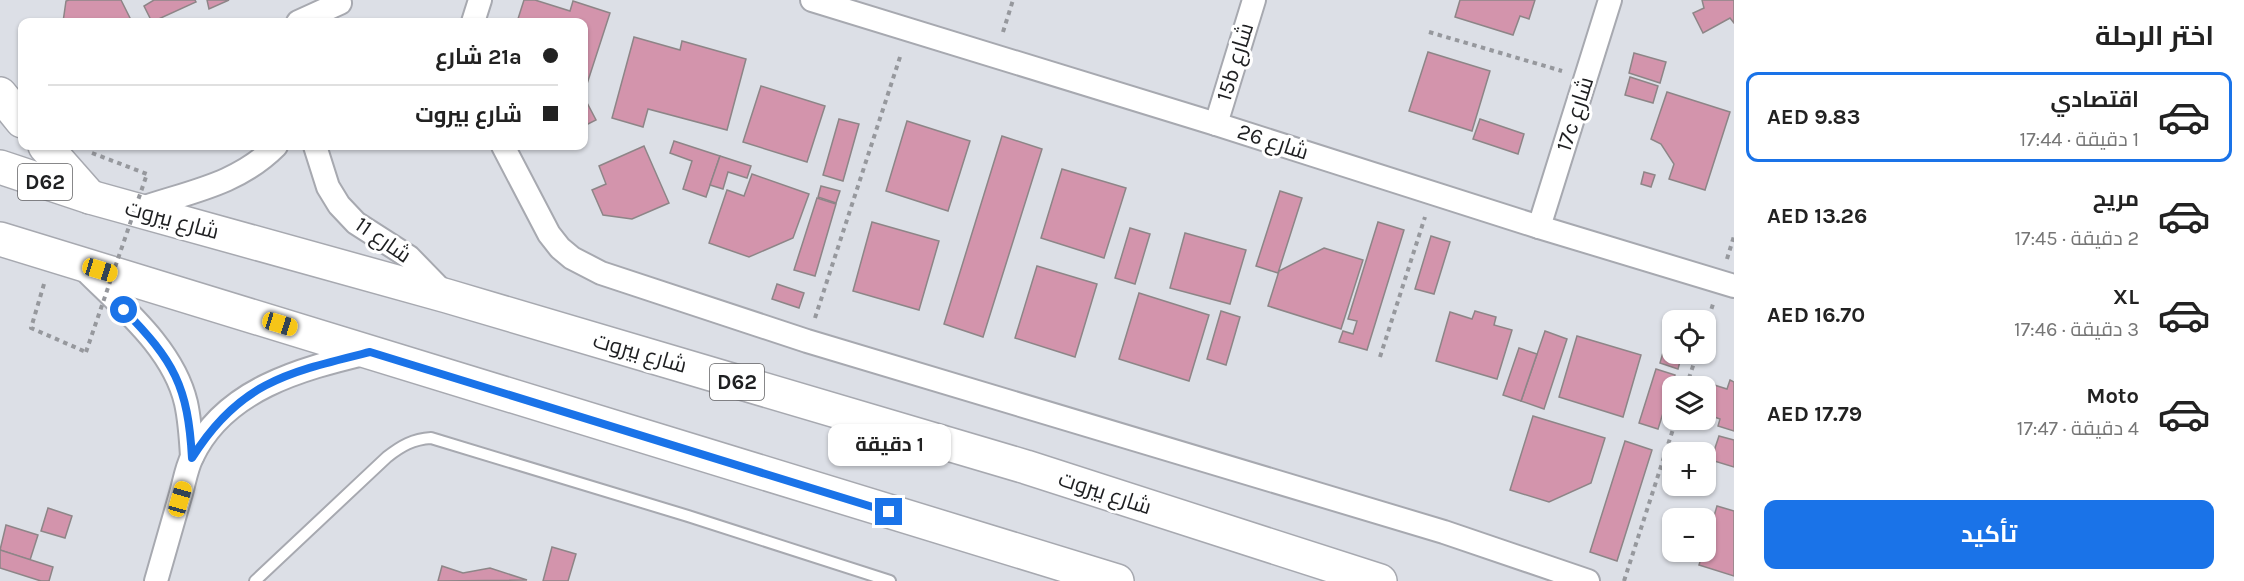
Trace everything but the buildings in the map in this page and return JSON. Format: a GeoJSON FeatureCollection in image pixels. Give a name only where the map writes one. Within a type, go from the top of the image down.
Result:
{"type":"FeatureCollection","features":[{"type":"Feature","properties":{"kind":"main road"},"geometry":{"type":"LineString","coordinates":[[0,92],[18,116]]}},
{"type":"Feature","properties":{"kind":"main road"},"geometry":{"type":"LineString","coordinates":[[49,150],[90,197]]}},
{"type":"Feature","properties":{"kind":"main road","name":"شارع بيروت"},"geometry":{"type":"LineString","coordinates":[[0,167],[90,197],[447,296],[1026,467],[1380,581]]}},
{"type":"Feature","properties":{"kind":"main road"},"geometry":{"type":"LineString","coordinates":[[0,239],[1117,581]]}},
{"type":"Feature","properties":{"kind":"street"},"geometry":{"type":"LineString","coordinates":[[474,18],[480,0]]}},
{"type":"Feature","properties":{"kind":"street","name":"15b شارع"},"geometry":{"type":"LineString","coordinates":[[1216,124],[1254,0]]}},
{"type":"Feature","properties":{"kind":"street","name":"17c شارع"},"geometry":{"type":"LineString","coordinates":[[1539,227],[1610,0]]}},
{"type":"Feature","properties":{"kind":"street","name":"شارع 26"},"geometry":{"type":"LineString","coordinates":[[822,1],[909,31],[996,56],[1734,286]]}},
{"type":"Feature","properties":{"kind":"street"},"geometry":{"type":"LineString","coordinates":[[309,18],[338,8]]}},
{"type":"Feature","properties":{"kind":"street"},"geometry":{"type":"LineString","coordinates":[[0,92],[18,97]]}},
{"type":"Feature","properties":{"kind":"street"},"geometry":{"type":"LineString","coordinates":[[136,210],[220,184],[244,172],[271,150]]}},
{"type":"Feature","properties":{"kind":"street","name":"شارع 11"},"geometry":{"type":"LineString","coordinates":[[316,150],[328,187],[339,206],[356,223],[410,257],[447,296]]}},
{"type":"Feature","properties":{"kind":"street"},"geometry":{"type":"LineString","coordinates":[[504,150],[549,234],[560,248],[572,258],[601,273],[807,341],[1444,532],[1587,581]]}},
{"type":"Feature","properties":{"kind":"street"},"geometry":{"type":"LineString","coordinates":[[65,260],[139,326],[175,373],[186,402],[192,458]]}},
{"type":"Feature","properties":{"kind":"street"},"geometry":{"type":"LineString","coordinates":[[156,581],[192,458],[206,435],[224,414],[252,393],[293,374],[370,352]]}},
{"type":"Feature","properties":{"kind":"lane"},"geometry":{"type":"LineString","coordinates":[[255,581],[387,457],[407,443],[431,438],[688,516],[890,581]]}},
{"type":"Feature","properties":{"kind":"path"},"geometry":{"type":"LineString","coordinates":[[996,56],[1013,0]]}},
{"type":"Feature","properties":{"kind":"path"},"geometry":{"type":"LineString","coordinates":[[807,341],[909,31]]}},
{"type":"Feature","properties":{"kind":"path"},"geometry":{"type":"LineString","coordinates":[[1429,32],[1586,78]]}},
{"type":"Feature","properties":{"kind":"path"},"geometry":{"type":"LineString","coordinates":[[65,260],[31,328],[87,352],[147,174],[85,150]]}},
{"type":"Feature","properties":{"kind":"path"},"geometry":{"type":"LineString","coordinates":[[1380,357],[1432,193]]}},
{"type":"Feature","properties":{"kind":"path"},"geometry":{"type":"LineString","coordinates":[[1624,581],[1673,430]]}},
{"type":"Feature","properties":{"kind":"route"},"geometry":{"type":"LineString","coordinates":[[124,310],[161,352],[175,373],[186,402],[192,458],[206,435],[224,414],[244,397],[293,374],[370,352],[889,512]]}}]}
